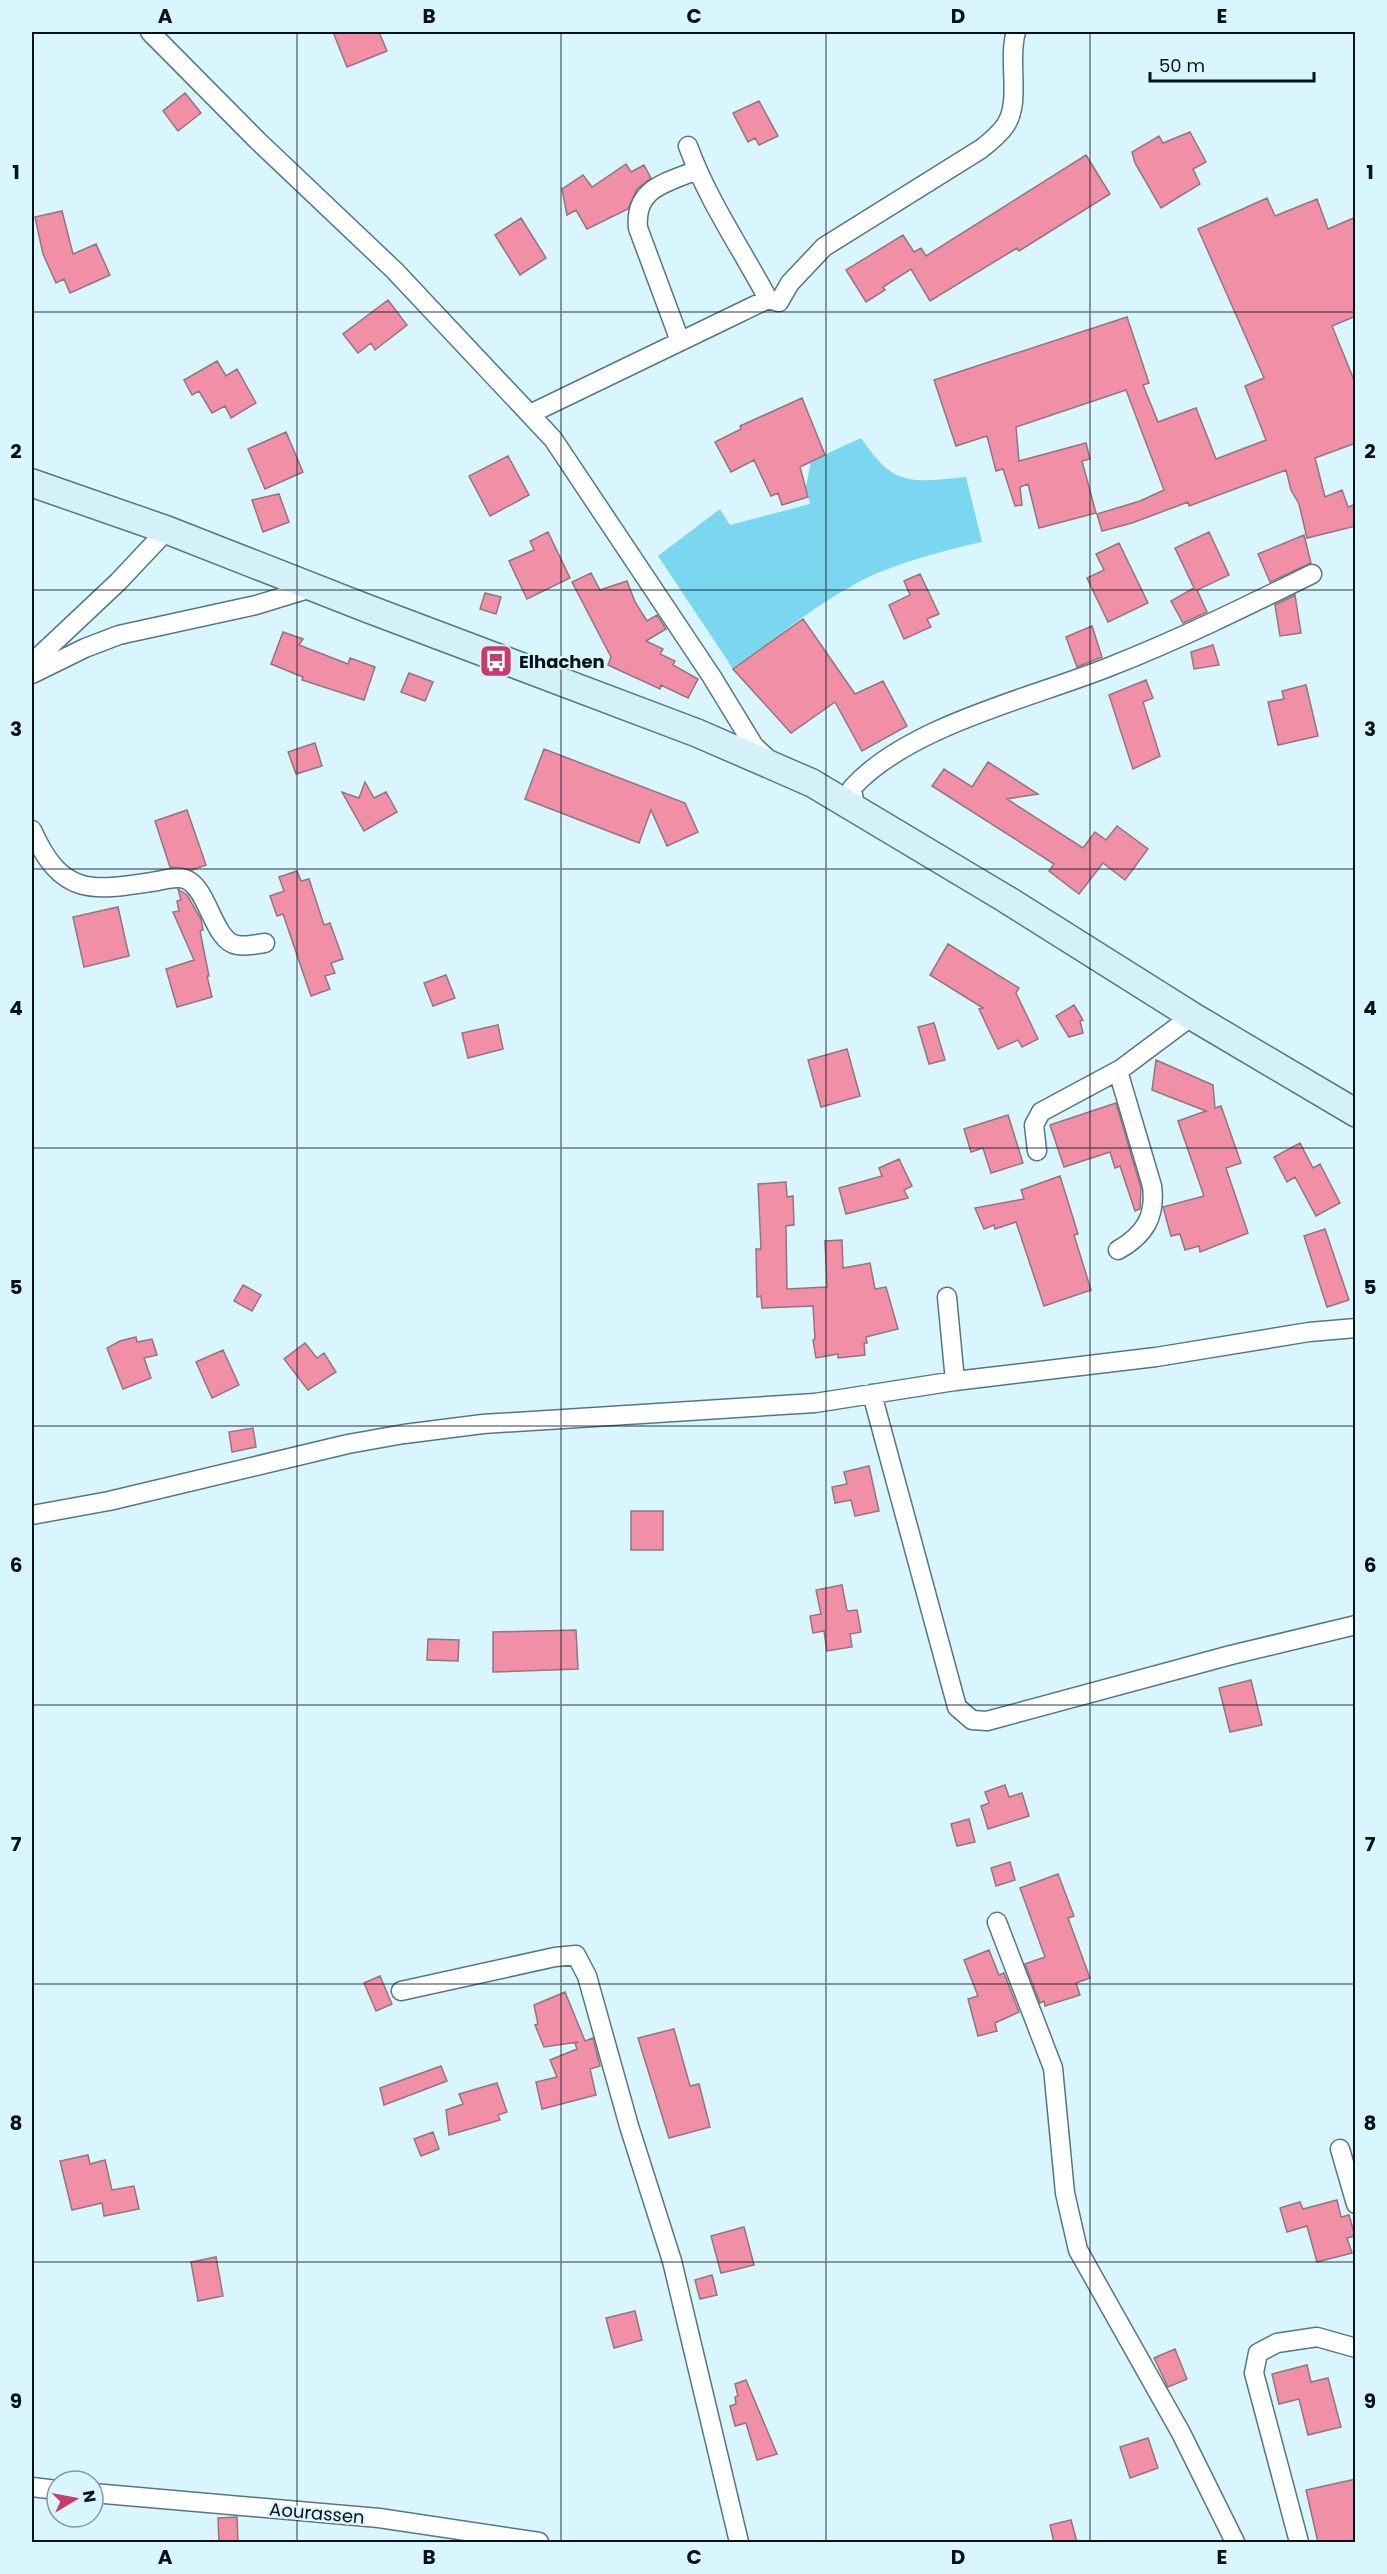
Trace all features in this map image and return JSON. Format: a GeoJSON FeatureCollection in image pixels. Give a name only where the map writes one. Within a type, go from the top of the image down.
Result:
{"type":"FeatureCollection","features":[{"type":"Feature","properties":{"kind":"main road"},"geometry":{"type":"LineString","coordinates":[[32,483],[167,530],[697,733],[812,783],[1006,899],[1192,1016],[1356,1113]]}},
{"type":"Feature","properties":{"kind":"street"},"geometry":{"type":"LineString","coordinates":[[150,32],[257,140],[395,271],[530,414],[568,459],[712,677],[754,746],[779,769]]}},
{"type":"Feature","properties":{"kind":"street"},"geometry":{"type":"LineString","coordinates":[[530,414],[768,300],[779,302],[790,283],[835,239],[951,170],[997,136],[1011,114],[1016,32]]}},
{"type":"Feature","properties":{"kind":"street"},"geometry":{"type":"LineString","coordinates":[[688,146],[696,170],[768,300]]}},
{"type":"Feature","properties":{"kind":"street"},"geometry":{"type":"LineString","coordinates":[[680,341],[638,228],[637,215],[643,197],[650,191],[696,170]]}},
{"type":"Feature","properties":{"kind":"street"},"geometry":{"type":"LineString","coordinates":[[32,663],[118,582],[167,530]]}},
{"type":"Feature","properties":{"kind":"street"},"geometry":{"type":"LineString","coordinates":[[855,808],[852,788],[856,783],[882,761],[920,738],[1170,642],[1312,574]]}},
{"type":"Feature","properties":{"kind":"street"},"geometry":{"type":"LineString","coordinates":[[32,674],[84,648],[119,635],[256,605],[315,587]]}},
{"type":"Feature","properties":{"kind":"street"},"geometry":{"type":"LineString","coordinates":[[32,830],[48,861],[71,882],[92,887],[121,887],[176,877],[187,879],[198,889],[221,931],[230,942],[238,945],[265,943]]}},
{"type":"Feature","properties":{"kind":"street"},"geometry":{"type":"LineString","coordinates":[[1037,1151],[1034,1125],[1041,1112],[1118,1071],[1192,1016]]}},
{"type":"Feature","properties":{"kind":"street"},"geometry":{"type":"LineString","coordinates":[[1118,1071],[1152,1186],[1154,1202],[1148,1224],[1142,1233],[1132,1243],[1119,1250]]}},
{"type":"Feature","properties":{"kind":"street"},"geometry":{"type":"LineString","coordinates":[[947,1297],[955,1381]]}},
{"type":"Feature","properties":{"kind":"street"},"geometry":{"type":"LineString","coordinates":[[32,1515],[109,1501],[348,1444],[404,1434],[483,1424],[803,1404],[955,1381],[1156,1357],[1309,1332],[1356,1328]]}},
{"type":"Feature","properties":{"kind":"street"},"geometry":{"type":"LineString","coordinates":[[872,1394],[957,1707],[972,1720],[987,1721],[1231,1655],[1356,1625]]}},
{"type":"Feature","properties":{"kind":"street"},"geometry":{"type":"LineString","coordinates":[[997,1922],[1053,2068],[1065,2193],[1078,2250],[1180,2433],[1235,2542]]}},
{"type":"Feature","properties":{"kind":"street"},"geometry":{"type":"LineString","coordinates":[[401,1991],[555,1957],[576,1955],[587,1976],[629,2126],[672,2262],[739,2542]]}},
{"type":"Feature","properties":{"kind":"street"},"geometry":{"type":"LineString","coordinates":[[1340,2149],[1356,2205]]}},
{"type":"Feature","properties":{"kind":"street"},"geometry":{"type":"LineString","coordinates":[[1299,2542],[1254,2373],[1258,2353],[1277,2343],[1317,2337],[1356,2348]]}},
{"type":"Feature","properties":{"kind":"street","name":"Aourassen"},"geometry":{"type":"LineString","coordinates":[[105,2494],[379,2518],[539,2542]]}},
{"type":"Feature","properties":{"kind":"shaded area"},"geometry":{"type":"Polygon","coordinates":[[[861,438],[884,466],[894,474],[917,480],[966,477],[982,542],[914,560],[857,583],[802,618],[733,669],[658,556],[720,509],[730,525],[810,504],[806,487],[811,461],[861,438]]]}},
{"type":"Feature","properties":{"kind":"building"},"geometry":{"type":"Polygon","coordinates":[[[333,32],[379,32],[387,51],[347,67],[333,32]]]}},
{"type":"Feature","properties":{"kind":"building"},"geometry":{"type":"Polygon","coordinates":[[[185,93],[201,113],[178,131],[163,111],[185,93]]]}},
{"type":"Feature","properties":{"kind":"building"},"geometry":{"type":"Polygon","coordinates":[[[759,101],[778,136],[759,145],[755,138],[748,142],[733,113],[759,101]]]}},
{"type":"Feature","properties":{"kind":"building"},"geometry":{"type":"Polygon","coordinates":[[[1190,132],[1206,162],[1193,169],[1200,184],[1161,208],[1135,163],[1132,152],[1159,136],[1163,143],[1190,132]]]}},
{"type":"Feature","properties":{"kind":"building"},"geometry":{"type":"Polygon","coordinates":[[[1086,155],[1110,194],[1019,251],[1017,248],[930,301],[911,269],[883,287],[885,290],[866,302],[846,270],[903,235],[914,252],[921,248],[926,256],[1086,155]]]}},
{"type":"Feature","properties":{"kind":"building"},"geometry":{"type":"Polygon","coordinates":[[[626,164],[631,172],[644,165],[651,178],[637,189],[628,209],[587,229],[576,210],[567,215],[562,189],[583,175],[592,187],[626,164]]]}},
{"type":"Feature","properties":{"kind":"building"},"geometry":{"type":"Polygon","coordinates":[[[1267,198],[1275,216],[1317,199],[1328,229],[1356,217],[1356,316],[1332,326],[1356,385],[1356,443],[1315,458],[1325,497],[1342,490],[1348,507],[1356,504],[1356,526],[1307,538],[1299,504],[1291,490],[1286,470],[1189,506],[1188,502],[1132,523],[1102,531],[1097,514],[1140,501],[1164,490],[1126,390],[1016,427],[1019,461],[1086,443],[1090,459],[1082,461],[1096,513],[1039,528],[1028,484],[1020,487],[1022,505],[1015,506],[1003,469],[996,471],[987,436],[956,446],[934,380],[1127,317],[1149,383],[1143,385],[1158,422],[1196,408],[1216,459],[1266,440],[1245,386],[1264,378],[1198,229],[1267,198]]]}},
{"type":"Feature","properties":{"kind":"building"},"geometry":{"type":"Polygon","coordinates":[[[62,211],[73,254],[96,244],[110,275],[70,293],[64,279],[56,283],[43,254],[35,217],[62,211]]]}},
{"type":"Feature","properties":{"kind":"building"},"geometry":{"type":"Polygon","coordinates":[[[521,218],[546,258],[520,275],[495,235],[521,218]]]}},
{"type":"Feature","properties":{"kind":"building"},"geometry":{"type":"Polygon","coordinates":[[[388,300],[407,325],[375,350],[371,343],[358,353],[343,334],[388,300]]]}},
{"type":"Feature","properties":{"kind":"building"},"geometry":{"type":"Polygon","coordinates":[[[217,361],[226,376],[237,369],[256,403],[231,418],[225,406],[212,413],[199,391],[192,395],[184,380],[217,361]]]}},
{"type":"Feature","properties":{"kind":"building"},"geometry":{"type":"Polygon","coordinates":[[[802,398],[825,455],[800,467],[808,497],[782,505],[778,493],[771,496],[754,460],[731,472],[715,442],[741,429],[740,426],[802,398]]]}},
{"type":"Feature","properties":{"kind":"building"},"geometry":{"type":"Polygon","coordinates":[[[286,432],[303,472],[265,489],[248,449],[286,432]]]}},
{"type":"Feature","properties":{"kind":"building"},"geometry":{"type":"Polygon","coordinates":[[[508,456],[529,495],[490,516],[469,476],[508,456]]]}},
{"type":"Feature","properties":{"kind":"building"},"geometry":{"type":"Polygon","coordinates":[[[279,494],[289,522],[263,532],[252,500],[279,494]]]}},
{"type":"Feature","properties":{"kind":"building"},"geometry":{"type":"Polygon","coordinates":[[[548,532],[570,578],[527,599],[509,561],[534,550],[530,541],[548,532]]]}},
{"type":"Feature","properties":{"kind":"building"},"geometry":{"type":"Polygon","coordinates":[[[1209,532],[1229,575],[1197,590],[1207,612],[1183,623],[1171,601],[1194,588],[1175,548],[1209,532]]]}},
{"type":"Feature","properties":{"kind":"building"},"geometry":{"type":"Polygon","coordinates":[[[1304,535],[1311,563],[1270,582],[1258,554],[1304,535]]]}},
{"type":"Feature","properties":{"kind":"building"},"geometry":{"type":"Polygon","coordinates":[[[1119,543],[1148,603],[1108,622],[1087,578],[1104,570],[1096,554],[1119,543]]]}},
{"type":"Feature","properties":{"kind":"building"},"geometry":{"type":"Polygon","coordinates":[[[591,573],[600,590],[627,581],[635,602],[647,621],[657,615],[666,629],[646,641],[663,649],[660,654],[675,661],[673,665],[698,679],[688,698],[661,685],[660,689],[608,665],[611,657],[572,582],[591,573]]]}},
{"type":"Feature","properties":{"kind":"building"},"geometry":{"type":"Polygon","coordinates":[[[920,574],[939,614],[927,619],[931,627],[904,639],[889,605],[910,595],[904,581],[920,574]]]}},
{"type":"Feature","properties":{"kind":"building"},"geometry":{"type":"Polygon","coordinates":[[[485,593],[501,597],[496,614],[480,609],[485,593]]]}},
{"type":"Feature","properties":{"kind":"building"},"geometry":{"type":"Polygon","coordinates":[[[1295,595],[1301,633],[1280,636],[1275,605],[1295,595]]]}},
{"type":"Feature","properties":{"kind":"building"},"geometry":{"type":"Polygon","coordinates":[[[803,619],[855,694],[883,681],[907,726],[862,751],[835,702],[791,733],[733,669],[803,619]]]}},
{"type":"Feature","properties":{"kind":"building"},"geometry":{"type":"Polygon","coordinates":[[[1092,626],[1102,657],[1077,667],[1066,637],[1092,626]]]}},
{"type":"Feature","properties":{"kind":"building"},"geometry":{"type":"Polygon","coordinates":[[[283,632],[303,639],[299,645],[348,664],[350,658],[375,667],[364,700],[302,680],[303,677],[271,664],[283,632]]]}},
{"type":"Feature","properties":{"kind":"building"},"geometry":{"type":"Polygon","coordinates":[[[1213,645],[1219,665],[1194,669],[1191,652],[1213,645]]]}},
{"type":"Feature","properties":{"kind":"building"},"geometry":{"type":"Polygon","coordinates":[[[409,673],[433,682],[425,701],[401,692],[409,673]]]}},
{"type":"Feature","properties":{"kind":"building"},"geometry":{"type":"Polygon","coordinates":[[[1146,680],[1153,698],[1143,702],[1160,756],[1133,769],[1109,695],[1146,680]]]}},
{"type":"Feature","properties":{"kind":"building"},"geometry":{"type":"Polygon","coordinates":[[[1306,685],[1318,736],[1278,745],[1268,702],[1284,699],[1282,691],[1306,685]]]}},
{"type":"Feature","properties":{"kind":"building"},"geometry":{"type":"Polygon","coordinates":[[[315,743],[322,766],[296,774],[288,752],[315,743]]]}},
{"type":"Feature","properties":{"kind":"building"},"geometry":{"type":"Polygon","coordinates":[[[544,749],[685,803],[698,832],[667,846],[651,810],[639,843],[525,799],[544,749]]]}},
{"type":"Feature","properties":{"kind":"building"},"geometry":{"type":"Polygon","coordinates":[[[988,762],[1038,794],[1007,799],[1083,848],[1095,832],[1106,840],[1117,826],[1148,849],[1125,880],[1103,863],[1079,894],[1049,871],[1054,864],[932,786],[944,769],[972,787],[988,762]]]}},
{"type":"Feature","properties":{"kind":"building"},"geometry":{"type":"Polygon","coordinates":[[[365,782],[374,798],[386,792],[397,812],[364,831],[342,792],[359,798],[365,782]]]}},
{"type":"Feature","properties":{"kind":"building"},"geometry":{"type":"Polygon","coordinates":[[[187,810],[206,865],[192,870],[170,867],[155,821],[187,810]]]}},
{"type":"Feature","properties":{"kind":"building"},"geometry":{"type":"Polygon","coordinates":[[[297,871],[301,881],[309,879],[324,925],[330,923],[343,959],[331,963],[335,973],[325,976],[330,989],[311,996],[283,914],[277,916],[270,896],[284,891],[279,877],[297,871]]]}},
{"type":"Feature","properties":{"kind":"building"},"geometry":{"type":"Polygon","coordinates":[[[178,889],[187,895],[201,919],[203,930],[200,931],[212,997],[177,1007],[166,969],[194,960],[173,912],[179,911],[177,901],[181,900],[178,889]]]}},
{"type":"Feature","properties":{"kind":"building"},"geometry":{"type":"Polygon","coordinates":[[[118,907],[129,956],[84,967],[73,917],[118,907]]]}},
{"type":"Feature","properties":{"kind":"building"},"geometry":{"type":"Polygon","coordinates":[[[948,944],[1019,988],[1016,993],[1038,1039],[1022,1047],[1018,1040],[998,1049],[979,1009],[983,1008],[930,975],[948,944]]]}},
{"type":"Feature","properties":{"kind":"building"},"geometry":{"type":"Polygon","coordinates":[[[446,975],[455,998],[433,1006],[424,983],[446,975]]]}},
{"type":"Feature","properties":{"kind":"building"},"geometry":{"type":"Polygon","coordinates":[[[1074,1005],[1083,1020],[1080,1021],[1083,1033],[1069,1037],[1056,1016],[1074,1005]]]}},
{"type":"Feature","properties":{"kind":"building"},"geometry":{"type":"Polygon","coordinates":[[[934,1023],[945,1060],[929,1064],[918,1027],[934,1023]]]}},
{"type":"Feature","properties":{"kind":"building"},"geometry":{"type":"Polygon","coordinates":[[[498,1025],[503,1049],[468,1058],[462,1033],[498,1025]]]}},
{"type":"Feature","properties":{"kind":"building"},"geometry":{"type":"Polygon","coordinates":[[[847,1049],[860,1096],[821,1107],[808,1060],[847,1049]]]}},
{"type":"Feature","properties":{"kind":"building"},"geometry":{"type":"Polygon","coordinates":[[[1156,1060],[1213,1085],[1215,1108],[1221,1106],[1241,1163],[1226,1168],[1248,1233],[1200,1252],[1199,1246],[1185,1250],[1180,1234],[1171,1236],[1163,1207],[1204,1196],[1178,1121],[1206,1111],[1152,1090],[1156,1060]]]}},
{"type":"Feature","properties":{"kind":"building"},"geometry":{"type":"Polygon","coordinates":[[[1116,1103],[1141,1188],[1140,1209],[1135,1211],[1120,1166],[1115,1168],[1110,1152],[1064,1167],[1050,1125],[1116,1103]]]}},
{"type":"Feature","properties":{"kind":"building"},"geometry":{"type":"Polygon","coordinates":[[[1008,1115],[1023,1163],[991,1173],[983,1148],[971,1152],[964,1129],[1008,1115]]]}},
{"type":"Feature","properties":{"kind":"building"},"geometry":{"type":"Polygon","coordinates":[[[1300,1143],[1313,1168],[1320,1164],[1340,1203],[1316,1216],[1295,1177],[1287,1182],[1274,1157],[1300,1143]]]}},
{"type":"Feature","properties":{"kind":"building"},"geometry":{"type":"Polygon","coordinates":[[[899,1159],[912,1186],[904,1190],[908,1198],[846,1214],[839,1188],[882,1176],[879,1168],[899,1159]]]}},
{"type":"Feature","properties":{"kind":"building"},"geometry":{"type":"Polygon","coordinates":[[[1060,1176],[1078,1234],[1074,1235],[1091,1290],[1044,1306],[1016,1222],[995,1229],[994,1225],[984,1229],[975,1208],[1024,1199],[1021,1190],[1060,1176]]]}},
{"type":"Feature","properties":{"kind":"building"},"geometry":{"type":"Polygon","coordinates":[[[786,1182],[787,1197],[793,1196],[794,1225],[786,1226],[787,1289],[827,1287],[825,1241],[842,1240],[843,1268],[870,1263],[875,1289],[886,1287],[898,1329],[866,1337],[865,1355],[838,1358],[838,1354],[816,1358],[813,1340],[815,1339],[813,1306],[762,1308],[761,1296],[757,1297],[756,1249],[761,1249],[758,1184],[786,1182]]]}},
{"type":"Feature","properties":{"kind":"building"},"geometry":{"type":"Polygon","coordinates":[[[1325,1229],[1349,1300],[1327,1307],[1304,1236],[1325,1229]]]}},
{"type":"Feature","properties":{"kind":"building"},"geometry":{"type":"Polygon","coordinates":[[[243,1285],[261,1295],[252,1311],[234,1301],[243,1285]]]}},
{"type":"Feature","properties":{"kind":"building"},"geometry":{"type":"Polygon","coordinates":[[[136,1337],[137,1342],[152,1339],[157,1355],[144,1358],[151,1378],[123,1389],[107,1348],[120,1341],[136,1337]]]}},
{"type":"Feature","properties":{"kind":"building"},"geometry":{"type":"Polygon","coordinates":[[[305,1343],[317,1358],[324,1353],[336,1372],[308,1390],[284,1359],[305,1343]]]}},
{"type":"Feature","properties":{"kind":"building"},"geometry":{"type":"Polygon","coordinates":[[[223,1350],[239,1385],[212,1398],[196,1362],[223,1350]]]}},
{"type":"Feature","properties":{"kind":"building"},"geometry":{"type":"Polygon","coordinates":[[[253,1428],[256,1447],[232,1452],[229,1432],[253,1428]]]}},
{"type":"Feature","properties":{"kind":"building"},"geometry":{"type":"Polygon","coordinates":[[[869,1466],[879,1511],[855,1516],[851,1500],[835,1503],[832,1487],[847,1484],[844,1472],[869,1466]]]}},
{"type":"Feature","properties":{"kind":"building"},"geometry":{"type":"Polygon","coordinates":[[[631,1511],[663,1511],[663,1550],[631,1550],[631,1511]]]}},
{"type":"Feature","properties":{"kind":"building"},"geometry":{"type":"Polygon","coordinates":[[[842,1585],[847,1611],[857,1610],[861,1632],[850,1634],[852,1647],[827,1651],[824,1631],[813,1633],[810,1616],[821,1614],[816,1590],[842,1585]]]}},
{"type":"Feature","properties":{"kind":"building"},"geometry":{"type":"Polygon","coordinates":[[[576,1630],[578,1669],[493,1672],[493,1632],[576,1630]]]}},
{"type":"Feature","properties":{"kind":"building"},"geometry":{"type":"Polygon","coordinates":[[[428,1639],[459,1640],[458,1661],[427,1660],[428,1639]]]}},
{"type":"Feature","properties":{"kind":"building"},"geometry":{"type":"Polygon","coordinates":[[[1251,1680],[1262,1725],[1230,1732],[1219,1688],[1251,1680]]]}},
{"type":"Feature","properties":{"kind":"building"},"geometry":{"type":"Polygon","coordinates":[[[1005,1785],[1009,1797],[1022,1793],[1029,1816],[988,1829],[981,1806],[989,1803],[985,1792],[1005,1785]]]}},
{"type":"Feature","properties":{"kind":"building"},"geometry":{"type":"Polygon","coordinates":[[[969,1819],[975,1842],[957,1846],[951,1824],[969,1819]]]}},
{"type":"Feature","properties":{"kind":"building"},"geometry":{"type":"Polygon","coordinates":[[[1010,1862],[1015,1880],[996,1886],[991,1868],[1010,1862]]]}},
{"type":"Feature","properties":{"kind":"building"},"geometry":{"type":"Polygon","coordinates":[[[1058,1874],[1074,1916],[1068,1918],[1090,1978],[1076,1983],[1080,1995],[1045,2006],[1044,2001],[1040,2003],[1025,1964],[1045,1957],[1020,1888],[1058,1874]]]}},
{"type":"Feature","properties":{"kind":"building"},"geometry":{"type":"Polygon","coordinates":[[[989,1950],[999,1975],[1004,1973],[1019,2012],[995,2023],[997,2031],[978,2036],[968,1999],[978,1996],[964,1960],[989,1950]]]}},
{"type":"Feature","properties":{"kind":"building"},"geometry":{"type":"Polygon","coordinates":[[[380,1976],[392,2004],[376,2011],[364,1983],[380,1976]]]}},
{"type":"Feature","properties":{"kind":"building"},"geometry":{"type":"Polygon","coordinates":[[[565,1992],[585,2041],[593,2038],[600,2066],[590,2069],[596,2095],[542,2109],[536,2082],[557,2077],[550,2060],[577,2049],[575,2043],[578,2042],[544,2047],[535,2025],[538,2024],[534,2005],[565,1992]]]}},
{"type":"Feature","properties":{"kind":"building"},"geometry":{"type":"Polygon","coordinates":[[[674,2029],[690,2086],[699,2084],[710,2127],[669,2138],[638,2038],[674,2029]]]}},
{"type":"Feature","properties":{"kind":"building"},"geometry":{"type":"Polygon","coordinates":[[[441,2066],[447,2081],[384,2105],[380,2088],[441,2066]]]}},
{"type":"Feature","properties":{"kind":"building"},"geometry":{"type":"Polygon","coordinates":[[[497,2083],[507,2112],[498,2115],[500,2120],[449,2135],[446,2110],[463,2104],[459,2094],[497,2083]]]}},
{"type":"Feature","properties":{"kind":"building"},"geometry":{"type":"Polygon","coordinates":[[[433,2132],[439,2149],[421,2156],[414,2139],[433,2132]]]}},
{"type":"Feature","properties":{"kind":"building"},"geometry":{"type":"Polygon","coordinates":[[[88,2155],[90,2164],[105,2160],[112,2190],[134,2186],[139,2209],[104,2216],[102,2203],[72,2210],[60,2161],[88,2155]]]}},
{"type":"Feature","properties":{"kind":"building"},"geometry":{"type":"Polygon","coordinates":[[[1337,2200],[1341,2217],[1349,2215],[1355,2236],[1347,2238],[1352,2253],[1317,2262],[1307,2226],[1287,2232],[1280,2208],[1300,2202],[1303,2209],[1337,2200]]]}},
{"type":"Feature","properties":{"kind":"building"},"geometry":{"type":"Polygon","coordinates":[[[744,2227],[754,2265],[721,2273],[711,2236],[744,2227]]]}},
{"type":"Feature","properties":{"kind":"building"},"geometry":{"type":"Polygon","coordinates":[[[216,2257],[223,2296],[198,2301],[191,2262],[216,2257]]]}},
{"type":"Feature","properties":{"kind":"building"},"geometry":{"type":"Polygon","coordinates":[[[712,2275],[717,2295],[700,2299],[695,2280],[712,2275]]]}},
{"type":"Feature","properties":{"kind":"building"},"geometry":{"type":"Polygon","coordinates":[[[635,2311],[642,2340],[614,2348],[606,2318],[635,2311]]]}},
{"type":"Feature","properties":{"kind":"building"},"geometry":{"type":"Polygon","coordinates":[[[1175,2349],[1187,2379],[1168,2387],[1154,2358],[1175,2349]]]}},
{"type":"Feature","properties":{"kind":"building"},"geometry":{"type":"Polygon","coordinates":[[[1307,2365],[1311,2382],[1328,2378],[1341,2427],[1308,2435],[1299,2399],[1279,2404],[1272,2374],[1307,2365]]]}},
{"type":"Feature","properties":{"kind":"building"},"geometry":{"type":"Polygon","coordinates":[[[746,2380],[777,2454],[757,2460],[746,2423],[735,2426],[730,2406],[736,2404],[735,2397],[738,2396],[735,2384],[746,2380]]]}},
{"type":"Feature","properties":{"kind":"building"},"geometry":{"type":"Polygon","coordinates":[[[1148,2438],[1158,2468],[1130,2478],[1120,2447],[1148,2438]]]}},
{"type":"Feature","properties":{"kind":"building"},"geometry":{"type":"Polygon","coordinates":[[[1356,2479],[1356,2542],[1318,2542],[1306,2490],[1356,2479]]]}},
{"type":"Feature","properties":{"kind":"building"},"geometry":{"type":"Polygon","coordinates":[[[237,2517],[238,2542],[219,2542],[218,2518],[237,2517]]]}},
{"type":"Feature","properties":{"kind":"building"},"geometry":{"type":"Polygon","coordinates":[[[1071,2520],[1077,2542],[1054,2542],[1050,2525],[1071,2520]]]}},
{"type":"Feature","properties":{"kind":"place","name":"Elhachen"},"geometry":{"type":"Point","coordinates":[496,661]}}]}
